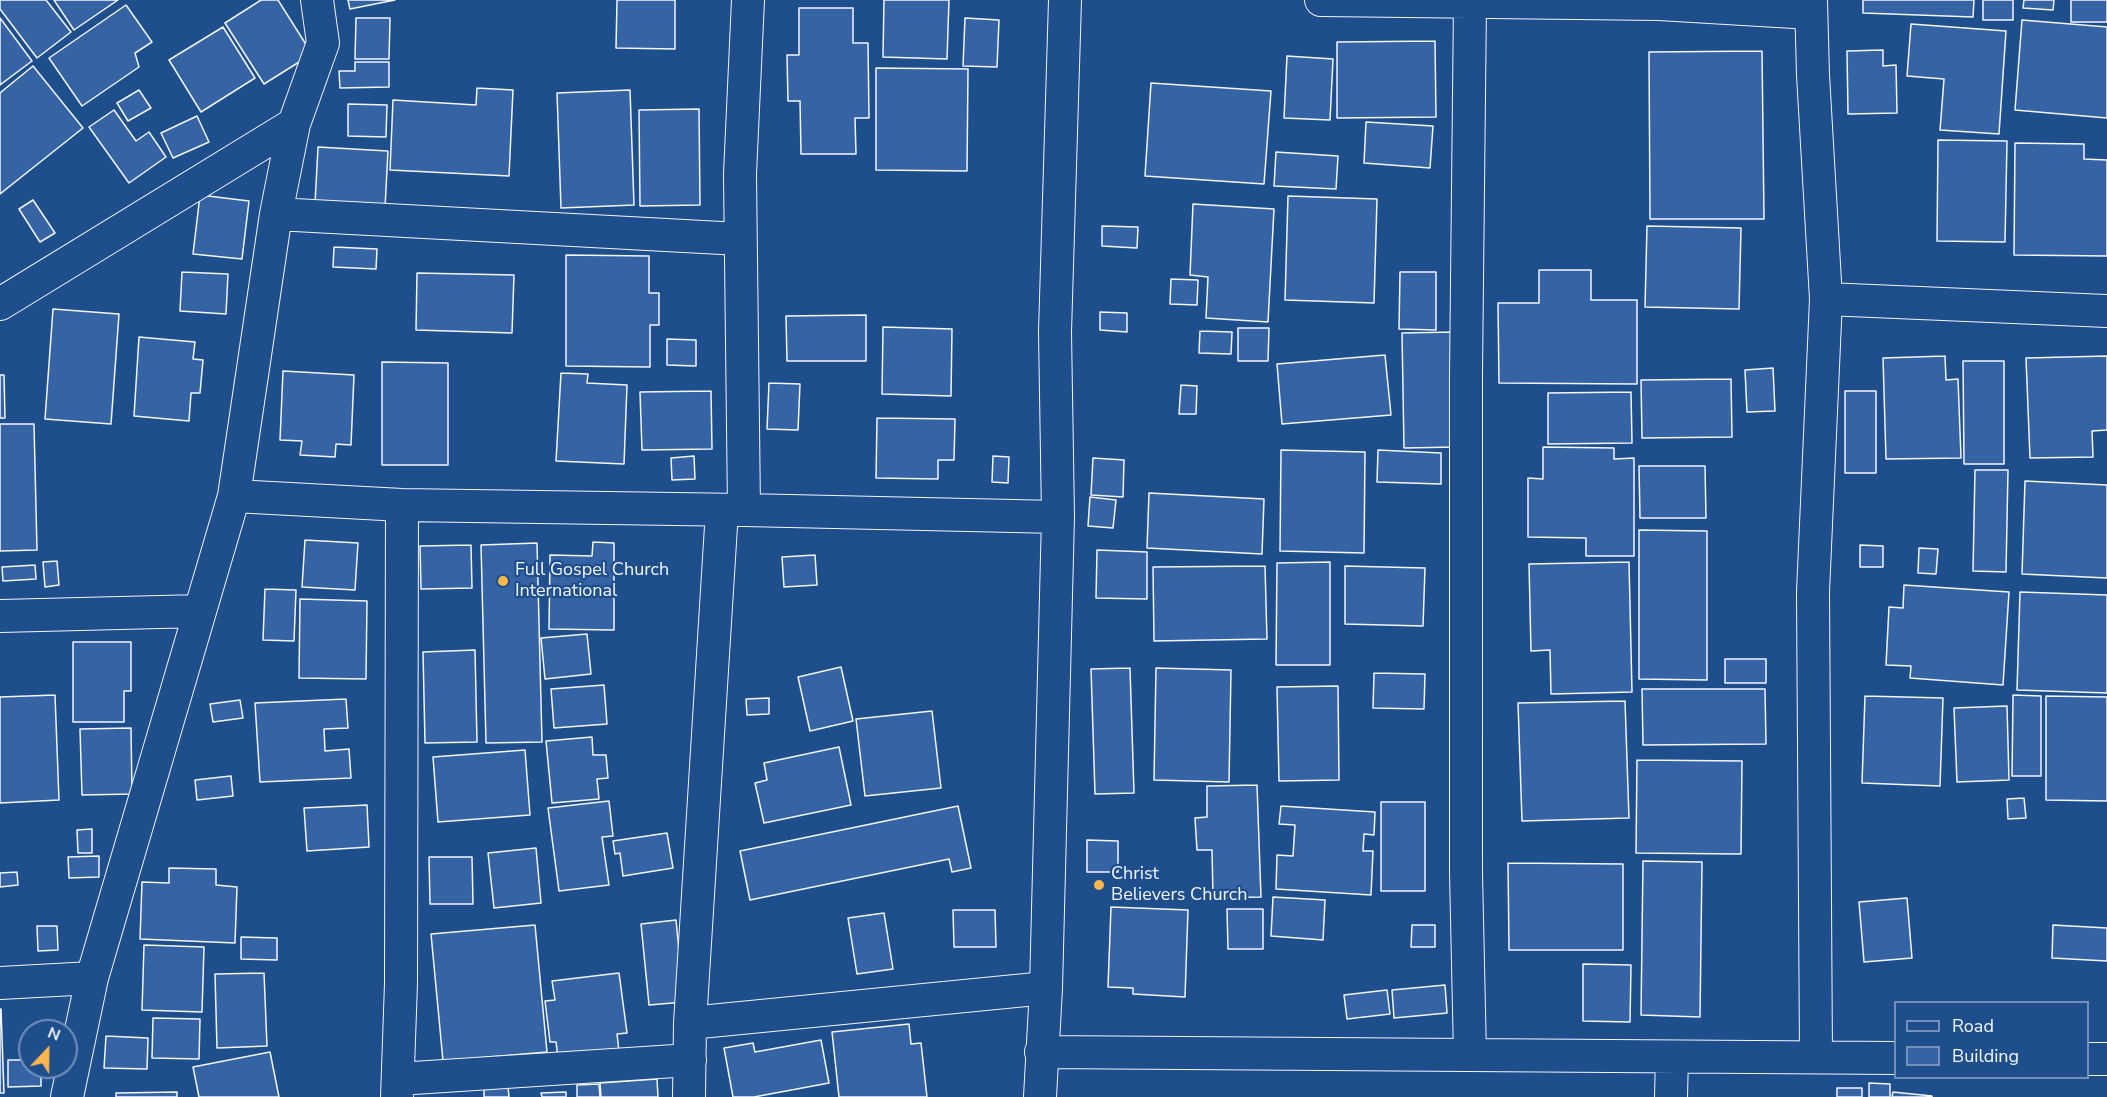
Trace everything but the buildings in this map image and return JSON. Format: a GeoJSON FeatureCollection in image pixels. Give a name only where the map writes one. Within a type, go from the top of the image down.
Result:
{"type":"FeatureCollection","features":[{"type":"Feature","properties":{"kind":"street"},"geometry":{"type":"LineString","coordinates":[[67,1097],[92,978],[234,496],[276,214],[294,124],[323,43],[317,0]]}},
{"type":"Feature","properties":{"kind":"street"},"geometry":{"type":"LineString","coordinates":[[689,1097],[690,1023],[733,510],[740,174],[748,0]]}},
{"type":"Feature","properties":{"kind":"street"},"geometry":{"type":"LineString","coordinates":[[1040,1097],[1046,988],[1058,518],[1054,332],[1065,0]]}},
{"type":"Feature","properties":{"kind":"street"},"geometry":{"type":"LineString","coordinates":[[1322,0],[1811,6],[1826,299],[1813,592],[1816,1057]]}},
{"type":"Feature","properties":{"kind":"street"},"geometry":{"type":"LineString","coordinates":[[1470,2],[1466,374],[1466,849],[1470,1055]]}},
{"type":"Feature","properties":{"kind":"street"},"geometry":{"type":"LineString","coordinates":[[0,304],[294,124]]}},
{"type":"Feature","properties":{"kind":"street"},"geometry":{"type":"LineString","coordinates":[[276,214],[740,239]]}},
{"type":"Feature","properties":{"kind":"street"},"geometry":{"type":"LineString","coordinates":[[1826,299],[2107,311]]}},
{"type":"Feature","properties":{"kind":"street"},"geometry":{"type":"LineString","coordinates":[[234,496],[402,505],[1058,518]]}},
{"type":"Feature","properties":{"kind":"street"},"geometry":{"type":"LineString","coordinates":[[402,505],[401,983],[397,1088],[690,1060]]}},
{"type":"Feature","properties":{"kind":"street"},"geometry":{"type":"LineString","coordinates":[[0,616],[200,611]]}},
{"type":"Feature","properties":{"kind":"street"},"geometry":{"type":"LineString","coordinates":[[0,983],[92,978]]}},
{"type":"Feature","properties":{"kind":"street"},"geometry":{"type":"LineString","coordinates":[[690,1023],[1046,988]]}},
{"type":"Feature","properties":{"kind":"street"},"geometry":{"type":"LineString","coordinates":[[1041,1052],[1894,1058]]}},
{"type":"Feature","properties":{"kind":"street"},"geometry":{"type":"LineString","coordinates":[[1671,1097],[1672,1057]]}},
{"type":"Feature","properties":{"kind":"street"},"geometry":{"type":"LineString","coordinates":[[2089,1059],[2107,1059]]}},
{"type":"Feature","properties":{"kind":"place","name":"Full Gospel Church International"},"geometry":{"type":"Point","coordinates":[503,581]}},
{"type":"Feature","properties":{"kind":"place","name":"Christ Believers Church"},"geometry":{"type":"Point","coordinates":[1099,885]}}]}
